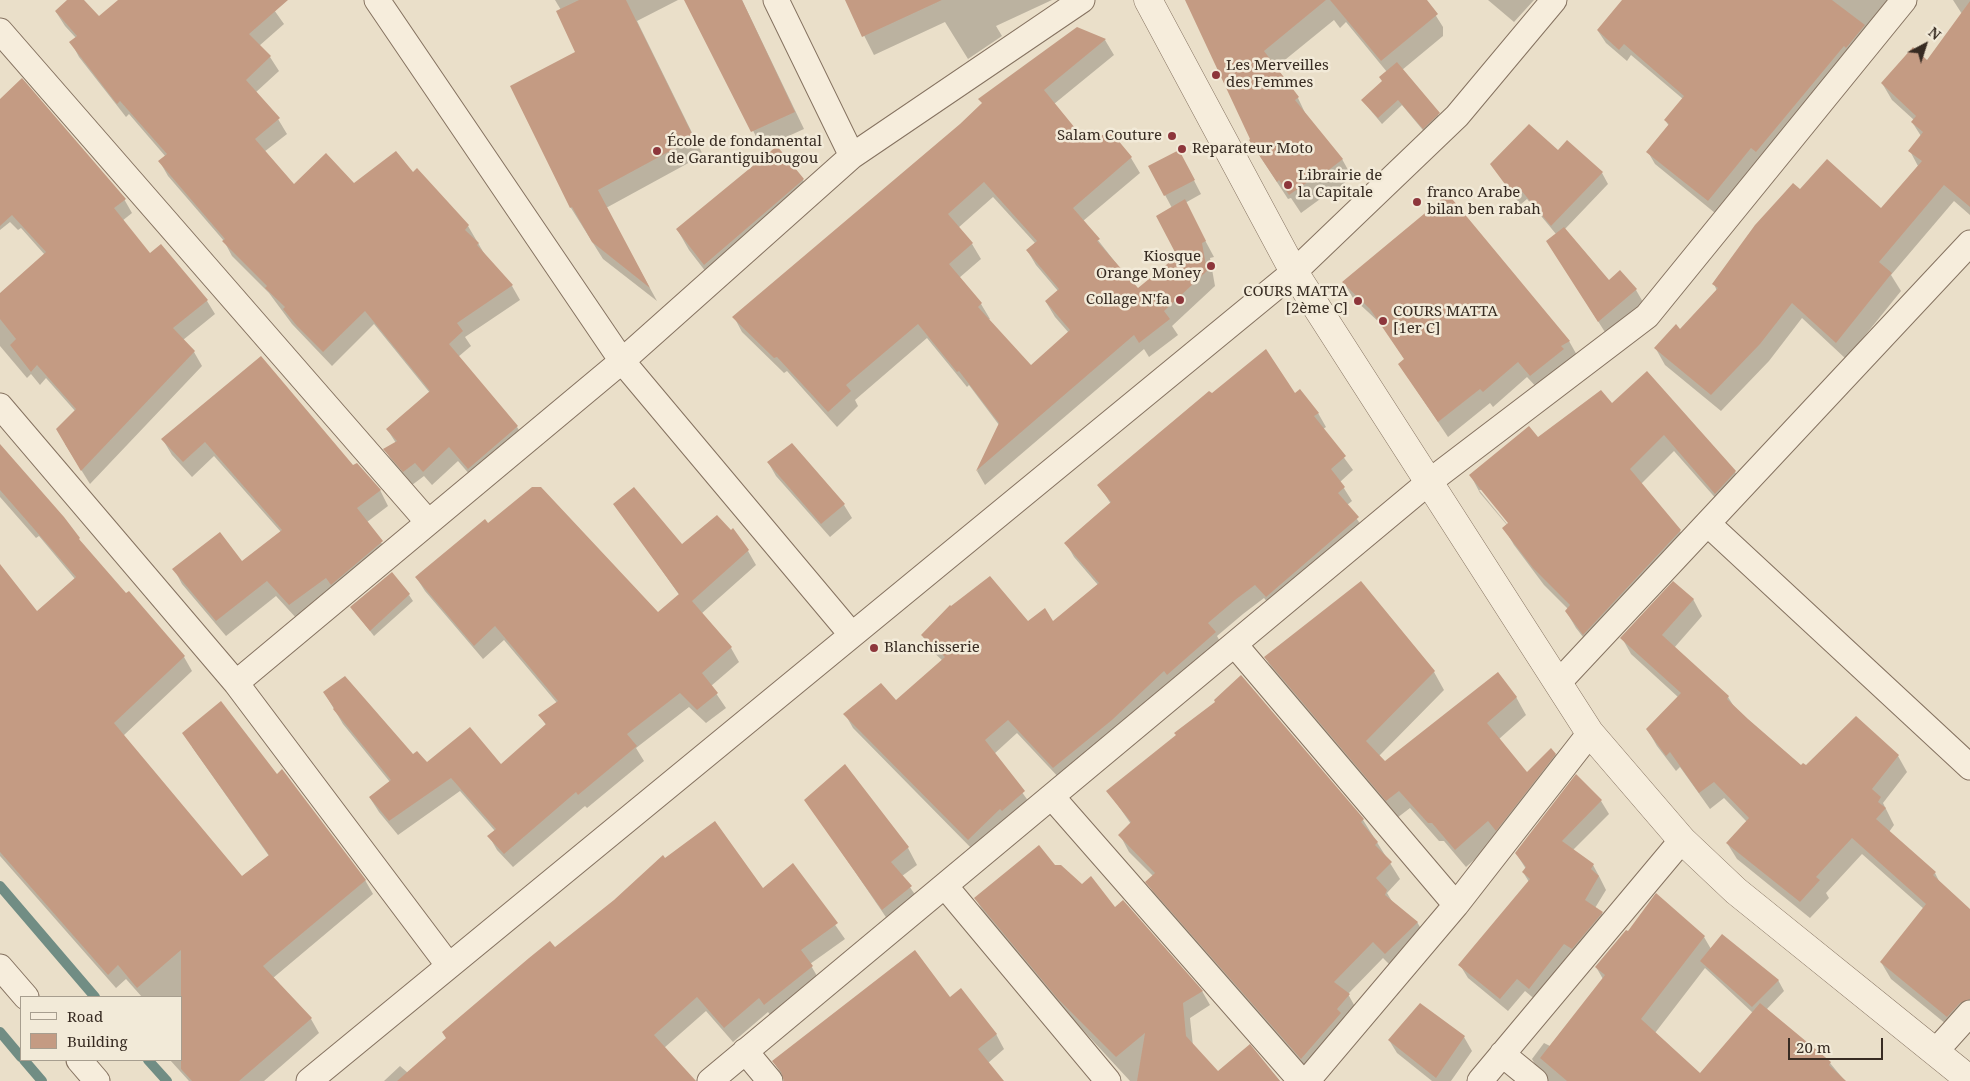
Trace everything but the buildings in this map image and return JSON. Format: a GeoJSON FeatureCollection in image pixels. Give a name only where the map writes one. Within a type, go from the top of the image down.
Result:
{"type":"FeatureCollection","features":[{"type":"Feature","properties":{"kind":"street"},"geometry":{"type":"LineString","coordinates":[[377,0],[622,361],[852,635]]}},
{"type":"Feature","properties":{"kind":"street"},"geometry":{"type":"LineString","coordinates":[[776,0],[852,156]]}},
{"type":"Feature","properties":{"kind":"street"},"geometry":{"type":"LineString","coordinates":[[236,683],[622,361],[852,156],[1082,0]]}},
{"type":"Feature","properties":{"kind":"street"},"geometry":{"type":"LineString","coordinates":[[1148,0],[1294,272],[1590,733],[1682,840],[1736,891],[1970,1080]]}},
{"type":"Feature","properties":{"kind":"street"},"geometry":{"type":"LineString","coordinates":[[309,1081],[1294,272],[1458,116],[1554,0]]}},
{"type":"Feature","properties":{"kind":"street"},"geometry":{"type":"LineString","coordinates":[[710,1081],[1430,482],[1647,316],[1904,0]]}},
{"type":"Feature","properties":{"kind":"street"},"geometry":{"type":"LineString","coordinates":[[0,31],[428,522]]}},
{"type":"Feature","properties":{"kind":"street"},"geometry":{"type":"LineString","coordinates":[[1559,682],[1970,243]]}},
{"type":"Feature","properties":{"kind":"street"},"geometry":{"type":"LineString","coordinates":[[0,406],[236,683],[450,966]]}},
{"type":"Feature","properties":{"kind":"street"},"geometry":{"type":"LineString","coordinates":[[1708,524],[1970,767]]}},
{"type":"Feature","properties":{"kind":"street"},"geometry":{"type":"LineString","coordinates":[[1235,645],[1456,905]]}},
{"type":"Feature","properties":{"kind":"street"},"geometry":{"type":"LineString","coordinates":[[1307,1081],[1456,905],[1590,733]]}},
{"type":"Feature","properties":{"kind":"street"},"geometry":{"type":"LineString","coordinates":[[1052,797],[1301,1081]]}},
{"type":"Feature","properties":{"kind":"street"},"geometry":{"type":"LineString","coordinates":[[1480,1081],[1682,840]]}},
{"type":"Feature","properties":{"kind":"street"},"geometry":{"type":"LineString","coordinates":[[945,886],[1108,1081]]}},
{"type":"Feature","properties":{"kind":"street"},"geometry":{"type":"LineString","coordinates":[[0,967],[25,996]]}},
{"type":"Feature","properties":{"kind":"street"},"geometry":{"type":"LineString","coordinates":[[1935,1052],[1970,1013]]}},
{"type":"Feature","properties":{"kind":"street"},"geometry":{"type":"LineString","coordinates":[[746,1052],[770,1081]]}},
{"type":"Feature","properties":{"kind":"street"},"geometry":{"type":"LineString","coordinates":[[1502,1054],[1535,1081]]}},
{"type":"Feature","properties":{"kind":"street"},"geometry":{"type":"LineString","coordinates":[[80,1061],[97,1081]]}},
{"type":"Feature","properties":{"kind":"waterway"},"geometry":{"type":"LineString","coordinates":[[0,886],[94,996]]}},
{"type":"Feature","properties":{"kind":"waterway"},"geometry":{"type":"LineString","coordinates":[[0,1032],[20,1056]]}},
{"type":"Feature","properties":{"kind":"waterway"},"geometry":{"type":"LineString","coordinates":[[25,1061],[42,1081]]}},
{"type":"Feature","properties":{"kind":"waterway"},"geometry":{"type":"LineString","coordinates":[[149,1061],[167,1081]]}},
{"type":"Feature","properties":{"kind":"place","name":"Les Merveilles des Femmes"},"geometry":{"type":"Point","coordinates":[1216,75]}},
{"type":"Feature","properties":{"kind":"place","name":"Salam Couture"},"geometry":{"type":"Point","coordinates":[1172,136]}},
{"type":"Feature","properties":{"kind":"place","name":"Reparateur Moto"},"geometry":{"type":"Point","coordinates":[1182,149]}},
{"type":"Feature","properties":{"kind":"place","name":"École de fondamental de Garantiguibougou"},"geometry":{"type":"Point","coordinates":[657,151]}},
{"type":"Feature","properties":{"kind":"place","name":"Librairie de la Capitale"},"geometry":{"type":"Point","coordinates":[1288,185]}},
{"type":"Feature","properties":{"kind":"place","name":"franco Arabe bilan ben rabah"},"geometry":{"type":"Point","coordinates":[1417,202]}},
{"type":"Feature","properties":{"kind":"place","name":"Kiosque Orange Money"},"geometry":{"type":"Point","coordinates":[1211,266]}},
{"type":"Feature","properties":{"kind":"place","name":"Collage N'fa"},"geometry":{"type":"Point","coordinates":[1180,300]}},
{"type":"Feature","properties":{"kind":"place","name":"COURS MATTA [2ème C]"},"geometry":{"type":"Point","coordinates":[1358,301]}},
{"type":"Feature","properties":{"kind":"place","name":"COURS MATTA [1er C]"},"geometry":{"type":"Point","coordinates":[1383,321]}},
{"type":"Feature","properties":{"kind":"place","name":"Blanchisserie"},"geometry":{"type":"Point","coordinates":[874,648]}}]}
